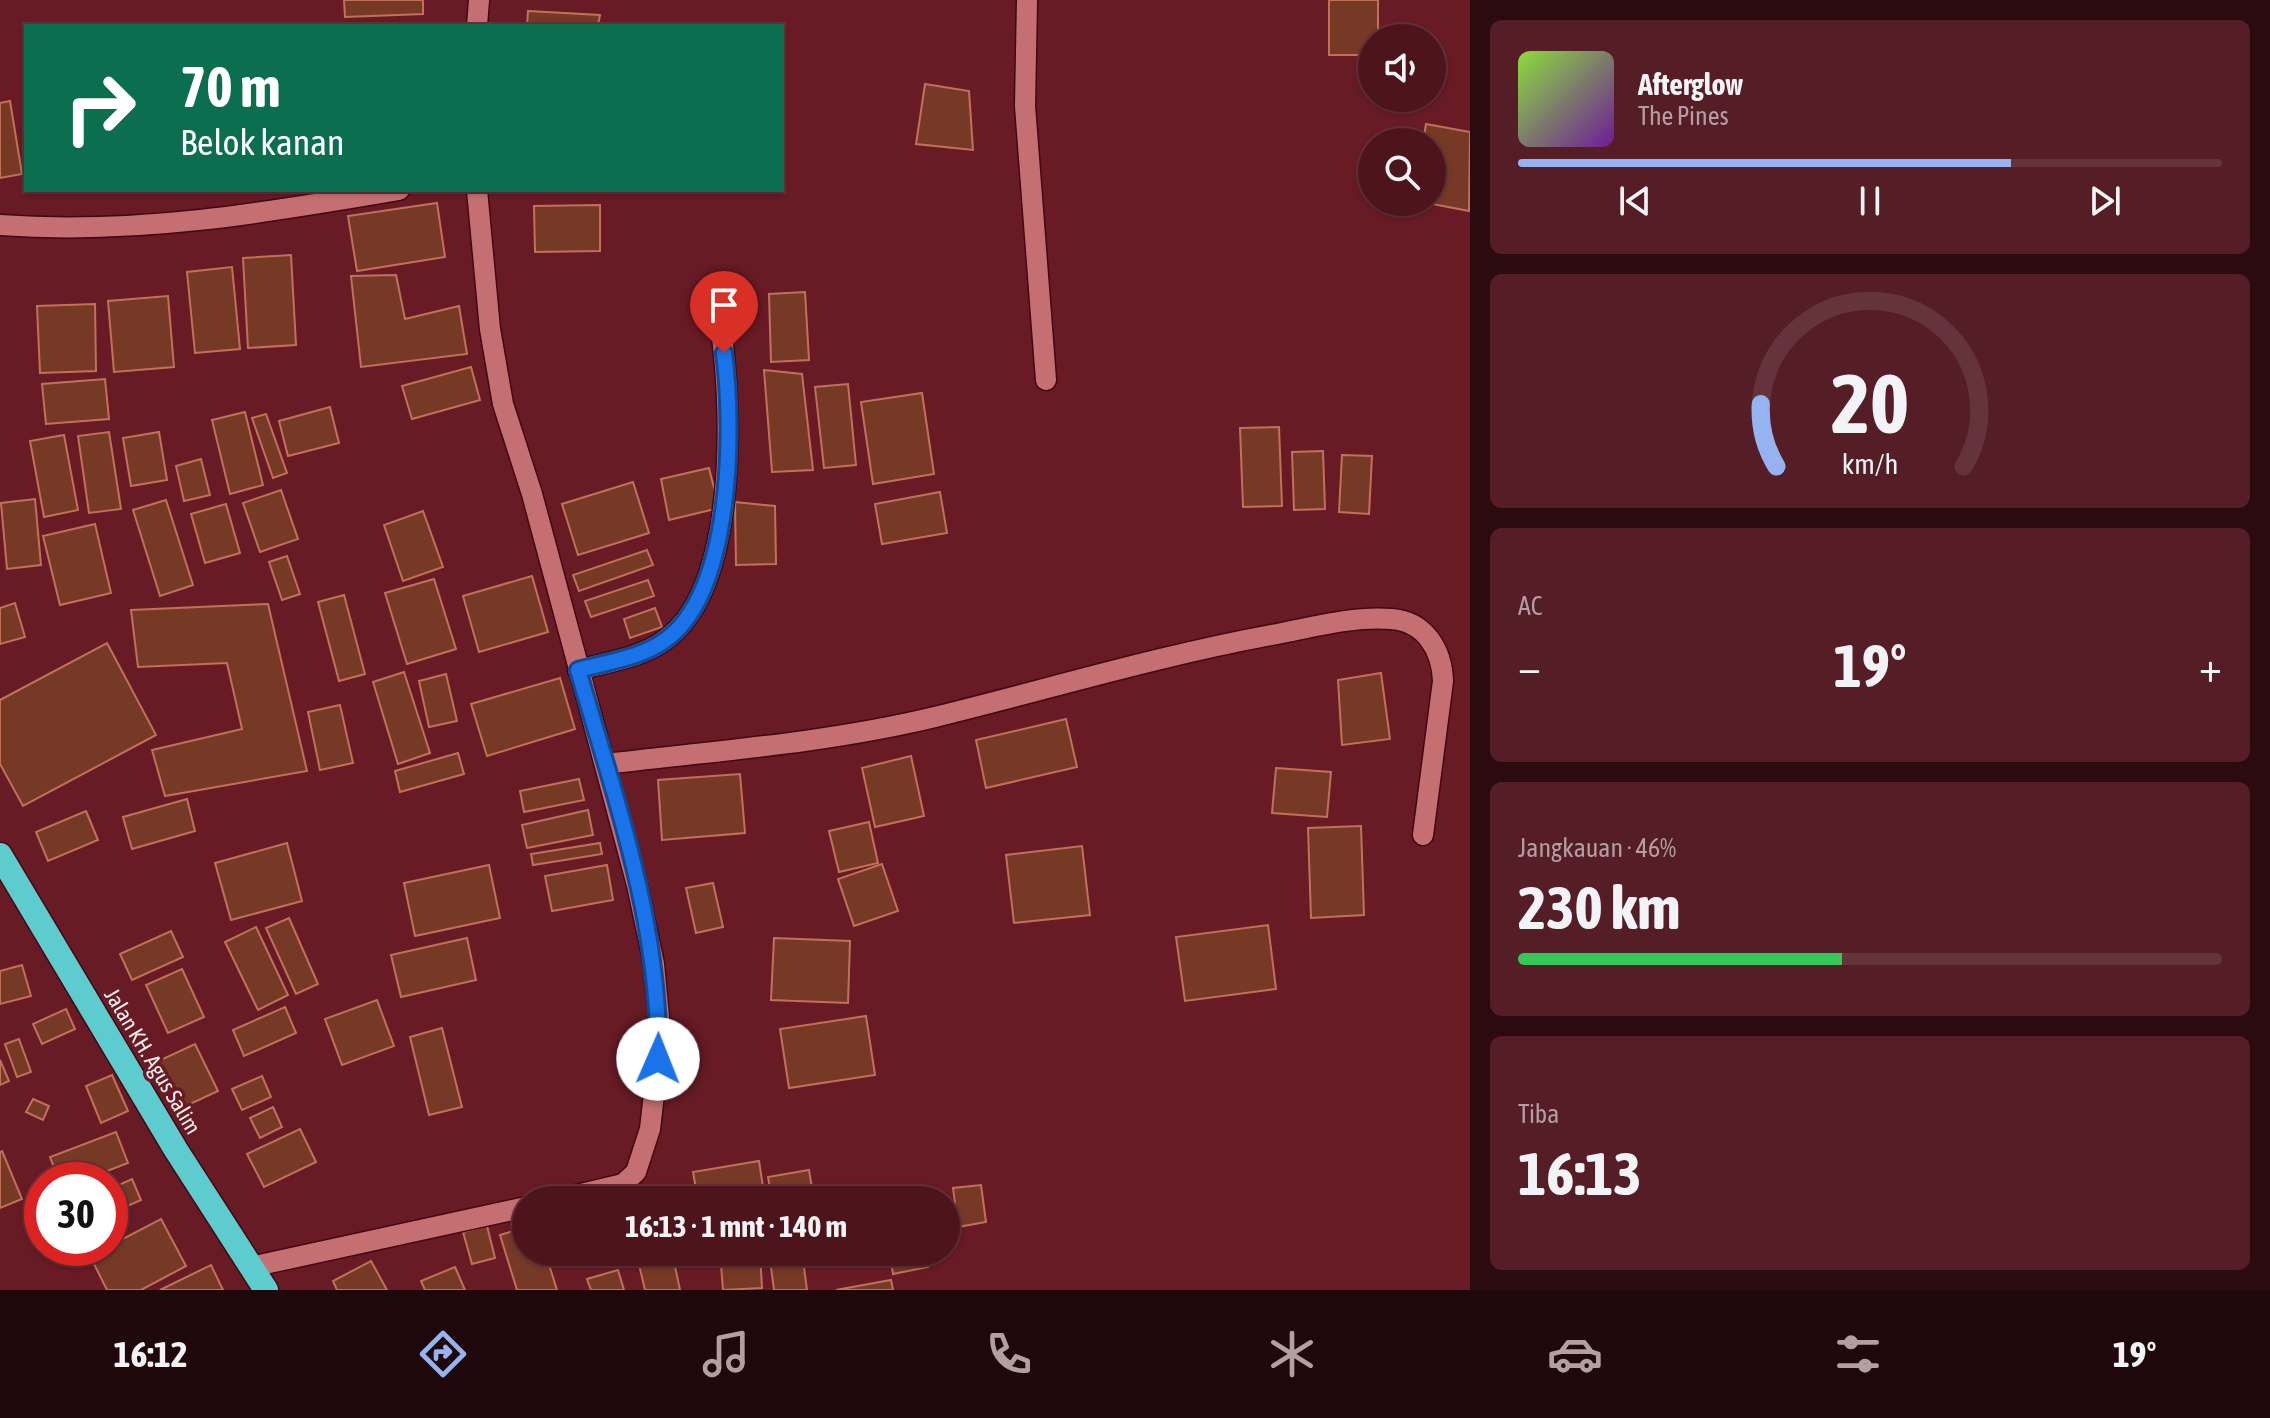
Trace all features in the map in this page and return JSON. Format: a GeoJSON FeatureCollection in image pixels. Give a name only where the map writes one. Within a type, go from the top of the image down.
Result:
{"type":"FeatureCollection","features":[{"type":"Feature","properties":{"kind":"highway","name":"Jalan KH. Agus Salim"},"geometry":{"type":"LineString","coordinates":[[0,855],[176,1150],[266,1290]]}},
{"type":"Feature","properties":{"kind":"street"},"geometry":{"type":"LineString","coordinates":[[477,24],[479,0]]}},
{"type":"Feature","properties":{"kind":"street"},"geometry":{"type":"LineString","coordinates":[[1027,0],[1025,106],[1046,380]]}},
{"type":"Feature","properties":{"kind":"street"},"geometry":{"type":"LineString","coordinates":[[0,225],[47,228],[207,221],[387,192]]}},
{"type":"Feature","properties":{"kind":"street"},"geometry":{"type":"LineString","coordinates":[[477,192],[490,329],[503,404],[532,494],[605,764],[654,964],[659,1017],[658,1059],[650,1129],[631,1178],[617,1186]]}},
{"type":"Feature","properties":{"kind":"street"},"geometry":{"type":"LineString","coordinates":[[578,670],[644,652],[666,640],[684,623],[701,599],[710,574],[728,473],[726,370],[722,337]]}},
{"type":"Feature","properties":{"kind":"street"},"geometry":{"type":"LineString","coordinates":[[605,764],[873,731],[1226,643],[1347,621],[1392,619],[1413,625],[1428,637],[1437,648],[1443,666],[1423,835]]}},
{"type":"Feature","properties":{"kind":"street"},"geometry":{"type":"LineString","coordinates":[[251,1267],[512,1210]]}},
{"type":"Feature","properties":{"kind":"building"},"geometry":{"type":"Polygon","coordinates":[[[344,0],[423,0],[423,14],[345,17],[344,0]]]}},
{"type":"Feature","properties":{"kind":"building"},"geometry":{"type":"Polygon","coordinates":[[[1329,0],[1378,0],[1378,24],[1358,24],[1358,55],[1329,55],[1329,0]]]}},
{"type":"Feature","properties":{"kind":"building"},"geometry":{"type":"Polygon","coordinates":[[[528,11],[600,15],[598,24],[527,24],[528,11]]]}},
{"type":"Feature","properties":{"kind":"building"},"geometry":{"type":"Polygon","coordinates":[[[925,84],[969,91],[973,150],[916,144],[925,84]]]}},
{"type":"Feature","properties":{"kind":"building"},"geometry":{"type":"Polygon","coordinates":[[[10,101],[22,174],[0,178],[0,103],[10,101]]]}},
{"type":"Feature","properties":{"kind":"building"},"geometry":{"type":"Polygon","coordinates":[[[1426,124],[1470,132],[1469,211],[1446,207],[1446,128],[1425,128],[1426,124]]]}},
{"type":"Feature","properties":{"kind":"building"},"geometry":{"type":"Polygon","coordinates":[[[437,203],[445,257],[357,271],[348,216],[437,203]]]}},
{"type":"Feature","properties":{"kind":"building"},"geometry":{"type":"Polygon","coordinates":[[[600,205],[600,251],[535,252],[534,206],[600,205]]]}},
{"type":"Feature","properties":{"kind":"building"},"geometry":{"type":"Polygon","coordinates":[[[291,255],[296,345],[248,348],[243,258],[291,255]]]}},
{"type":"Feature","properties":{"kind":"building"},"geometry":{"type":"Polygon","coordinates":[[[232,267],[240,349],[195,353],[187,272],[232,267]]]}},
{"type":"Feature","properties":{"kind":"building"},"geometry":{"type":"Polygon","coordinates":[[[396,275],[405,319],[459,306],[467,354],[361,367],[351,276],[396,275]]]}},
{"type":"Feature","properties":{"kind":"building"},"geometry":{"type":"Polygon","coordinates":[[[805,292],[809,360],[771,362],[769,294],[805,292]]]}},
{"type":"Feature","properties":{"kind":"building"},"geometry":{"type":"Polygon","coordinates":[[[168,296],[174,367],[114,372],[108,301],[168,296]]]}},
{"type":"Feature","properties":{"kind":"building"},"geometry":{"type":"Polygon","coordinates":[[[95,304],[96,371],[40,373],[37,306],[95,304]]]}},
{"type":"Feature","properties":{"kind":"building"},"geometry":{"type":"Polygon","coordinates":[[[471,367],[480,400],[412,419],[402,386],[471,367]]]}},
{"type":"Feature","properties":{"kind":"building"},"geometry":{"type":"Polygon","coordinates":[[[764,370],[802,374],[813,470],[772,472],[764,370]]]}},
{"type":"Feature","properties":{"kind":"building"},"geometry":{"type":"Polygon","coordinates":[[[105,379],[109,419],[46,424],[42,384],[105,379]]]}},
{"type":"Feature","properties":{"kind":"building"},"geometry":{"type":"Polygon","coordinates":[[[848,384],[856,465],[824,468],[815,387],[848,384]]]}},
{"type":"Feature","properties":{"kind":"building"},"geometry":{"type":"Polygon","coordinates":[[[922,393],[934,474],[873,484],[861,402],[922,393]]]}},
{"type":"Feature","properties":{"kind":"building"},"geometry":{"type":"Polygon","coordinates":[[[330,407],[339,443],[288,456],[279,421],[330,407]]]}},
{"type":"Feature","properties":{"kind":"building"},"geometry":{"type":"Polygon","coordinates":[[[245,412],[263,485],[230,494],[212,420],[245,412]]]}},
{"type":"Feature","properties":{"kind":"building"},"geometry":{"type":"Polygon","coordinates":[[[266,414],[287,473],[273,478],[252,418],[266,414]]]}},
{"type":"Feature","properties":{"kind":"building"},"geometry":{"type":"Polygon","coordinates":[[[1279,427],[1282,506],[1243,507],[1240,428],[1279,427]]]}},
{"type":"Feature","properties":{"kind":"building"},"geometry":{"type":"Polygon","coordinates":[[[109,432],[121,509],[89,513],[78,436],[109,432]]]}},
{"type":"Feature","properties":{"kind":"building"},"geometry":{"type":"Polygon","coordinates":[[[159,432],[167,480],[131,486],[123,438],[159,432]]]}},
{"type":"Feature","properties":{"kind":"building"},"geometry":{"type":"Polygon","coordinates":[[[64,435],[78,510],[44,517],[30,441],[64,435]]]}},
{"type":"Feature","properties":{"kind":"building"},"geometry":{"type":"Polygon","coordinates":[[[1323,451],[1325,509],[1294,510],[1292,452],[1323,451]]]}},
{"type":"Feature","properties":{"kind":"building"},"geometry":{"type":"Polygon","coordinates":[[[1342,455],[1372,456],[1369,514],[1339,512],[1342,455]]]}},
{"type":"Feature","properties":{"kind":"building"},"geometry":{"type":"Polygon","coordinates":[[[201,459],[210,495],[184,501],[176,466],[201,459]]]}},
{"type":"Feature","properties":{"kind":"building"},"geometry":{"type":"Polygon","coordinates":[[[709,468],[719,508],[669,520],[661,479],[709,468]]]}},
{"type":"Feature","properties":{"kind":"building"},"geometry":{"type":"Polygon","coordinates":[[[633,482],[649,533],[578,555],[562,504],[633,482]]]}},
{"type":"Feature","properties":{"kind":"building"},"geometry":{"type":"Polygon","coordinates":[[[281,490],[298,539],[260,552],[243,503],[281,490]]]}},
{"type":"Feature","properties":{"kind":"building"},"geometry":{"type":"Polygon","coordinates":[[[940,492],[947,533],[882,544],[875,504],[940,492]]]}},
{"type":"Feature","properties":{"kind":"building"},"geometry":{"type":"Polygon","coordinates":[[[35,499],[41,565],[7,569],[1,503],[35,499]]]}},
{"type":"Feature","properties":{"kind":"building"},"geometry":{"type":"Polygon","coordinates":[[[166,500],[193,585],[160,596],[133,510],[166,500]]]}},
{"type":"Feature","properties":{"kind":"building"},"geometry":{"type":"Polygon","coordinates":[[[735,502],[775,506],[776,564],[736,565],[735,502]]]}},
{"type":"Feature","properties":{"kind":"building"},"geometry":{"type":"Polygon","coordinates":[[[226,504],[240,553],[205,563],[191,514],[226,504]]]}},
{"type":"Feature","properties":{"kind":"building"},"geometry":{"type":"Polygon","coordinates":[[[423,511],[443,567],[403,581],[384,525],[423,511]]]}},
{"type":"Feature","properties":{"kind":"building"},"geometry":{"type":"Polygon","coordinates":[[[95,524],[111,593],[60,605],[43,536],[95,524]]]}},
{"type":"Feature","properties":{"kind":"building"},"geometry":{"type":"Polygon","coordinates":[[[647,550],[653,565],[579,591],[573,575],[647,550]]]}},
{"type":"Feature","properties":{"kind":"building"},"geometry":{"type":"Polygon","coordinates":[[[287,556],[300,594],[282,600],[269,562],[287,556]]]}},
{"type":"Feature","properties":{"kind":"building"},"geometry":{"type":"Polygon","coordinates":[[[532,576],[548,632],[479,652],[463,596],[532,576]]]}},
{"type":"Feature","properties":{"kind":"building"},"geometry":{"type":"Polygon","coordinates":[[[434,579],[456,649],[407,664],[385,593],[434,579]]]}},
{"type":"Feature","properties":{"kind":"building"},"geometry":{"type":"Polygon","coordinates":[[[648,580],[654,596],[591,617],[585,601],[648,580]]]}},
{"type":"Feature","properties":{"kind":"building"},"geometry":{"type":"Polygon","coordinates":[[[344,595],[365,674],[339,681],[318,602],[344,595]]]}},
{"type":"Feature","properties":{"kind":"building"},"geometry":{"type":"Polygon","coordinates":[[[15,603],[25,637],[0,644],[0,608],[15,603]]]}},
{"type":"Feature","properties":{"kind":"building"},"geometry":{"type":"Polygon","coordinates":[[[268,604],[307,771],[165,796],[152,750],[242,729],[227,663],[138,667],[131,610],[268,604]]]}},
{"type":"Feature","properties":{"kind":"building"},"geometry":{"type":"Polygon","coordinates":[[[655,608],[662,627],[630,638],[624,619],[655,608]]]}},
{"type":"Feature","properties":{"kind":"building"},"geometry":{"type":"Polygon","coordinates":[[[107,643],[156,735],[23,806],[0,764],[0,700],[107,643]]]}},
{"type":"Feature","properties":{"kind":"building"},"geometry":{"type":"Polygon","coordinates":[[[404,672],[430,753],[398,764],[373,682],[404,672]]]}},
{"type":"Feature","properties":{"kind":"building"},"geometry":{"type":"Polygon","coordinates":[[[1381,673],[1390,739],[1342,745],[1338,680],[1381,673]]]}},
{"type":"Feature","properties":{"kind":"building"},"geometry":{"type":"Polygon","coordinates":[[[446,674],[457,721],[429,727],[419,681],[446,674]]]}},
{"type":"Feature","properties":{"kind":"building"},"geometry":{"type":"Polygon","coordinates":[[[560,678],[575,729],[487,756],[471,704],[560,678]]]}},
{"type":"Feature","properties":{"kind":"building"},"geometry":{"type":"Polygon","coordinates":[[[340,705],[353,763],[320,770],[308,712],[340,705]]]}},
{"type":"Feature","properties":{"kind":"building"},"geometry":{"type":"Polygon","coordinates":[[[1066,719],[1077,767],[986,788],[976,740],[1066,719]]]}},
{"type":"Feature","properties":{"kind":"building"},"geometry":{"type":"Polygon","coordinates":[[[458,753],[464,774],[400,792],[395,771],[458,753]]]}},
{"type":"Feature","properties":{"kind":"building"},"geometry":{"type":"Polygon","coordinates":[[[911,756],[924,816],[875,827],[862,768],[911,756]]]}},
{"type":"Feature","properties":{"kind":"building"},"geometry":{"type":"Polygon","coordinates":[[[1276,768],[1331,772],[1327,817],[1272,813],[1276,768]]]}},
{"type":"Feature","properties":{"kind":"building"},"geometry":{"type":"Polygon","coordinates":[[[740,774],[745,833],[662,840],[658,780],[740,774]]]}},
{"type":"Feature","properties":{"kind":"building"},"geometry":{"type":"Polygon","coordinates":[[[579,779],[584,800],[524,812],[520,791],[579,779]]]}},
{"type":"Feature","properties":{"kind":"building"},"geometry":{"type":"Polygon","coordinates":[[[187,799],[195,831],[132,849],[123,817],[187,799]]]}},
{"type":"Feature","properties":{"kind":"building"},"geometry":{"type":"Polygon","coordinates":[[[588,810],[593,835],[527,848],[522,825],[588,810]]]}},
{"type":"Feature","properties":{"kind":"building"},"geometry":{"type":"Polygon","coordinates":[[[86,811],[98,840],[48,861],[36,832],[86,811]]]}},
{"type":"Feature","properties":{"kind":"building"},"geometry":{"type":"Polygon","coordinates":[[[869,822],[878,863],[839,872],[829,831],[869,822]]]}},
{"type":"Feature","properties":{"kind":"building"},"geometry":{"type":"Polygon","coordinates":[[[1361,826],[1364,915],[1311,918],[1308,828],[1361,826]]]}},
{"type":"Feature","properties":{"kind":"building"},"geometry":{"type":"Polygon","coordinates":[[[287,843],[302,901],[231,920],[215,863],[287,843]]]}},
{"type":"Feature","properties":{"kind":"building"},"geometry":{"type":"Polygon","coordinates":[[[600,843],[602,854],[533,865],[531,854],[600,843]]]}},
{"type":"Feature","properties":{"kind":"building"},"geometry":{"type":"Polygon","coordinates":[[[1082,846],[1090,915],[1014,923],[1006,855],[1082,846]]]}},
{"type":"Feature","properties":{"kind":"building"},"geometry":{"type":"Polygon","coordinates":[[[882,864],[898,911],[854,926],[838,879],[882,864]]]}},
{"type":"Feature","properties":{"kind":"building"},"geometry":{"type":"Polygon","coordinates":[[[489,865],[500,918],[415,936],[404,883],[489,865]]]}},
{"type":"Feature","properties":{"kind":"building"},"geometry":{"type":"Polygon","coordinates":[[[607,865],[613,900],[552,911],[545,876],[607,865]]]}},
{"type":"Feature","properties":{"kind":"building"},"geometry":{"type":"Polygon","coordinates":[[[713,883],[723,927],[696,933],[686,888],[713,883]]]}},
{"type":"Feature","properties":{"kind":"building"},"geometry":{"type":"Polygon","coordinates":[[[289,918],[318,984],[296,994],[266,928],[289,918]]]}},
{"type":"Feature","properties":{"kind":"building"},"geometry":{"type":"Polygon","coordinates":[[[1268,925],[1276,989],[1185,1001],[1176,937],[1268,925]]]}},
{"type":"Feature","properties":{"kind":"building"},"geometry":{"type":"Polygon","coordinates":[[[256,927],[288,995],[258,1010],[225,942],[256,927]]]}},
{"type":"Feature","properties":{"kind":"building"},"geometry":{"type":"Polygon","coordinates":[[[171,931],[183,957],[132,980],[120,954],[171,931]]]}},
{"type":"Feature","properties":{"kind":"building"},"geometry":{"type":"Polygon","coordinates":[[[467,938],[476,980],[401,997],[391,955],[467,938]]]}},
{"type":"Feature","properties":{"kind":"building"},"geometry":{"type":"Polygon","coordinates":[[[774,938],[850,941],[848,1003],[771,1000],[774,938]]]}},
{"type":"Feature","properties":{"kind":"building"},"geometry":{"type":"Polygon","coordinates":[[[22,965],[31,996],[0,1004],[0,971],[22,965]]]}},
{"type":"Feature","properties":{"kind":"building"},"geometry":{"type":"Polygon","coordinates":[[[182,969],[204,1017],[168,1033],[146,985],[182,969]]]}},
{"type":"Feature","properties":{"kind":"building"},"geometry":{"type":"Polygon","coordinates":[[[377,1000],[394,1046],[342,1065],[325,1019],[377,1000]]]}},
{"type":"Feature","properties":{"kind":"building"},"geometry":{"type":"Polygon","coordinates":[[[285,1007],[296,1033],[244,1056],[233,1030],[285,1007]]]}},
{"type":"Feature","properties":{"kind":"building"},"geometry":{"type":"Polygon","coordinates":[[[66,1009],[75,1029],[42,1044],[33,1024],[66,1009]]]}},
{"type":"Feature","properties":{"kind":"building"},"geometry":{"type":"Polygon","coordinates":[[[866,1016],[875,1075],[789,1088],[780,1029],[866,1016]]]}},
{"type":"Feature","properties":{"kind":"building"},"geometry":{"type":"Polygon","coordinates":[[[442,1028],[462,1107],[429,1115],[410,1037],[442,1028]]]}},
{"type":"Feature","properties":{"kind":"building"},"geometry":{"type":"Polygon","coordinates":[[[19,1039],[31,1072],[17,1077],[5,1044],[19,1039]]]}},
{"type":"Feature","properties":{"kind":"building"},"geometry":{"type":"Polygon","coordinates":[[[195,1044],[218,1091],[173,1112],[150,1065],[195,1044]]]}},
{"type":"Feature","properties":{"kind":"building"},"geometry":{"type":"Polygon","coordinates":[[[0,1060],[9,1081],[0,1085],[0,1060]]]}},
{"type":"Feature","properties":{"kind":"building"},"geometry":{"type":"Polygon","coordinates":[[[112,1075],[128,1111],[101,1123],[86,1086],[112,1075]]]}},
{"type":"Feature","properties":{"kind":"building"},"geometry":{"type":"Polygon","coordinates":[[[262,1076],[271,1097],[242,1110],[232,1089],[262,1076]]]}},
{"type":"Feature","properties":{"kind":"building"},"geometry":{"type":"Polygon","coordinates":[[[33,1099],[49,1106],[43,1120],[26,1112],[33,1099]]]}},
{"type":"Feature","properties":{"kind":"building"},"geometry":{"type":"Polygon","coordinates":[[[273,1107],[282,1127],[260,1138],[250,1118],[273,1107]]]}},
{"type":"Feature","properties":{"kind":"building"},"geometry":{"type":"Polygon","coordinates":[[[300,1129],[316,1162],[264,1187],[247,1154],[300,1129]]]}},
{"type":"Feature","properties":{"kind":"building"},"geometry":{"type":"Polygon","coordinates":[[[116,1132],[128,1162],[52,1162],[50,1157],[116,1132]]]}},
{"type":"Feature","properties":{"kind":"building"},"geometry":{"type":"Polygon","coordinates":[[[0,1152],[22,1199],[0,1208],[0,1152]]]}},
{"type":"Feature","properties":{"kind":"building"},"geometry":{"type":"Polygon","coordinates":[[[759,1161],[763,1186],[696,1186],[693,1172],[759,1161]]]}},
{"type":"Feature","properties":{"kind":"building"},"geometry":{"type":"Polygon","coordinates":[[[809,1170],[812,1186],[770,1186],[768,1177],[809,1170]]]}},
{"type":"Feature","properties":{"kind":"building"},"geometry":{"type":"Polygon","coordinates":[[[132,1179],[141,1200],[128,1206],[128,1181],[132,1179]]]}},
{"type":"Feature","properties":{"kind":"building"},"geometry":{"type":"Polygon","coordinates":[[[981,1185],[986,1222],[960,1227],[960,1187],[981,1185]]]}},
{"type":"Feature","properties":{"kind":"building"},"geometry":{"type":"Polygon","coordinates":[[[161,1219],[186,1266],[141,1290],[107,1290],[95,1266],[128,1266],[128,1236],[161,1219]]]}},
{"type":"Feature","properties":{"kind":"building"},"geometry":{"type":"Polygon","coordinates":[[[487,1226],[495,1258],[472,1264],[463,1232],[487,1226]]]}},
{"type":"Feature","properties":{"kind":"building"},"geometry":{"type":"Polygon","coordinates":[[[512,1231],[512,1266],[549,1266],[557,1290],[517,1290],[500,1235],[512,1231]]]}},
{"type":"Feature","properties":{"kind":"building"},"geometry":{"type":"Polygon","coordinates":[[[371,1261],[387,1290],[337,1290],[333,1281],[371,1261]]]}},
{"type":"Feature","properties":{"kind":"building"},"geometry":{"type":"Polygon","coordinates":[[[211,1265],[223,1290],[160,1290],[211,1265]]]}},
{"type":"Feature","properties":{"kind":"building"},"geometry":{"type":"Polygon","coordinates":[[[639,1266],[675,1266],[680,1290],[645,1290],[639,1266]]]}},
{"type":"Feature","properties":{"kind":"building"},"geometry":{"type":"Polygon","coordinates":[[[721,1266],[761,1266],[762,1288],[723,1290],[721,1266]]]}},
{"type":"Feature","properties":{"kind":"building"},"geometry":{"type":"Polygon","coordinates":[[[771,1266],[804,1266],[807,1290],[774,1290],[771,1266]]]}},
{"type":"Feature","properties":{"kind":"building"},"geometry":{"type":"Polygon","coordinates":[[[892,1266],[928,1266],[928,1267],[893,1274],[892,1266]]]}},
{"type":"Feature","properties":{"kind":"building"},"geometry":{"type":"Polygon","coordinates":[[[455,1267],[465,1290],[425,1290],[421,1281],[455,1267]]]}},
{"type":"Feature","properties":{"kind":"building"},"geometry":{"type":"Polygon","coordinates":[[[618,1270],[624,1290],[591,1290],[587,1279],[618,1270]]]}},
{"type":"Feature","properties":{"kind":"building"},"geometry":{"type":"Polygon","coordinates":[[[891,1280],[893,1290],[836,1290],[891,1280]]]}},
{"type":"Feature","properties":{"kind":"route"},"geometry":{"type":"LineString","coordinates":[[658,1059],[659,1017],[654,964],[637,885],[578,670],[644,652],[666,640],[684,623],[701,599],[710,574],[728,473],[724,353]]}}]}
